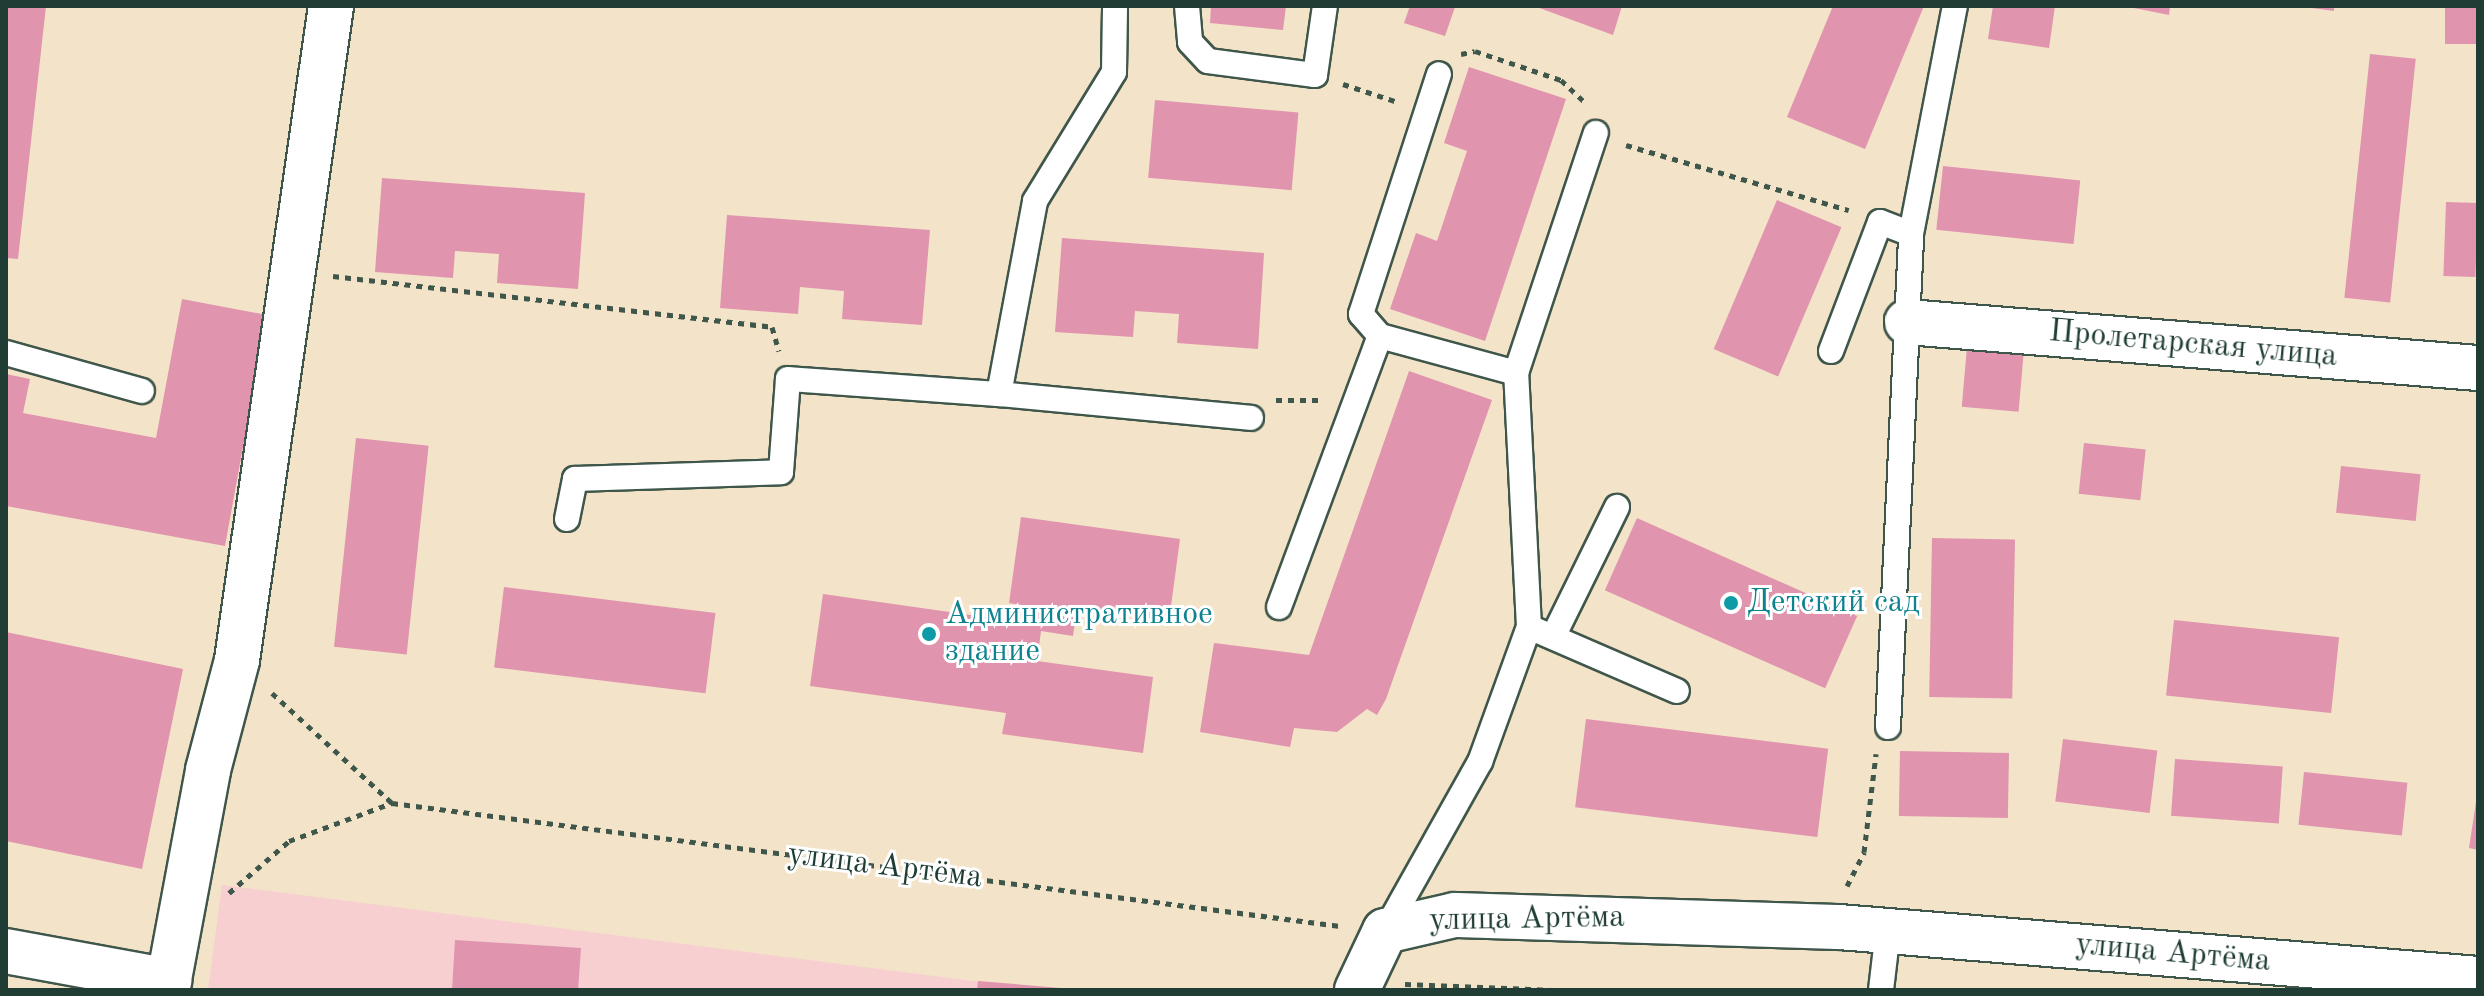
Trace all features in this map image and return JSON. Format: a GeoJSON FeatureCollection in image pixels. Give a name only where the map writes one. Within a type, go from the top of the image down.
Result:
{"type":"FeatureCollection","features":[{"type":"Feature","properties":{"kind":"street"},"geometry":{"type":"LineString","coordinates":[[6,951],[168,986],[208,770],[237,660],[331,6]]}},
{"type":"Feature","properties":{"kind":"street","name":"Пролетарская улица"},"geometry":{"type":"LineString","coordinates":[[1907,322],[2478,368]]}},
{"type":"Feature","properties":{"kind":"street","name":"улица Артёма"},"geometry":{"type":"LineString","coordinates":[[1385,931],[1455,915],[1839,927],[2295,977],[2478,979]]}},
{"type":"Feature","properties":{"kind":"street"},"geometry":{"type":"LineString","coordinates":[[1359,986],[1385,931]]}},
{"type":"Feature","properties":{"kind":"lane"},"geometry":{"type":"LineString","coordinates":[[999,394],[1035,201],[1114,72],[1115,6]]}},
{"type":"Feature","properties":{"kind":"lane"},"geometry":{"type":"LineString","coordinates":[[1187,6],[1190,42],[1208,61],[1315,75],[1325,6]]}},
{"type":"Feature","properties":{"kind":"lane"},"geometry":{"type":"LineString","coordinates":[[1888,727],[1911,234],[1955,6]]}},
{"type":"Feature","properties":{"kind":"lane"},"geometry":{"type":"LineString","coordinates":[[1439,74],[1361,314],[1380,336],[1516,373]]}},
{"type":"Feature","properties":{"kind":"lane"},"geometry":{"type":"LineString","coordinates":[[1385,931],[1480,762],[1529,627],[1516,373],[1596,133]]}},
{"type":"Feature","properties":{"kind":"lane"},"geometry":{"type":"LineString","coordinates":[[1831,351],[1880,222],[1911,234]]}},
{"type":"Feature","properties":{"kind":"lane"},"geometry":{"type":"LineString","coordinates":[[1279,607],[1380,336]]}},
{"type":"Feature","properties":{"kind":"lane"},"geometry":{"type":"LineString","coordinates":[[6,353],[142,391]]}},
{"type":"Feature","properties":{"kind":"lane"},"geometry":{"type":"LineString","coordinates":[[567,519],[575,479],[781,472],[788,379],[999,394],[1251,418]]}},
{"type":"Feature","properties":{"kind":"lane"},"geometry":{"type":"LineString","coordinates":[[1553,637],[1617,507]]}},
{"type":"Feature","properties":{"kind":"lane"},"geometry":{"type":"LineString","coordinates":[[1529,627],[1677,691]]}},
{"type":"Feature","properties":{"kind":"lane"},"geometry":{"type":"LineString","coordinates":[[1881,990],[1888,930]]}},
{"type":"Feature","properties":{"kind":"path"},"geometry":{"type":"LineString","coordinates":[[1439,74],[1451,56],[1475,51],[1561,80],[1589,105],[1596,133],[1673,164],[1770,181],[1880,222]]}},
{"type":"Feature","properties":{"kind":"path"},"geometry":{"type":"LineString","coordinates":[[1315,75],[1427,111]]}},
{"type":"Feature","properties":{"kind":"path"},"geometry":{"type":"LineString","coordinates":[[293,272],[772,327],[788,379]]}},
{"type":"Feature","properties":{"kind":"path"},"geometry":{"type":"LineString","coordinates":[[1251,418],[1273,400],[1304,395],[1353,409]]}},
{"type":"Feature","properties":{"kind":"path"},"geometry":{"type":"LineString","coordinates":[[221,905],[239,879],[289,841],[392,803],[237,660]]}},
{"type":"Feature","properties":{"kind":"path"},"geometry":{"type":"LineString","coordinates":[[1839,927],[1847,886],[1864,852],[1873,763],[1888,727]]}},
{"type":"Feature","properties":{"kind":"path","name":"улица Артёма"},"geometry":{"type":"LineString","coordinates":[[392,803],[1385,931]]}},
{"type":"Feature","properties":{"kind":"path"},"geometry":{"type":"LineString","coordinates":[[1359,986],[1552,990]]}},
{"type":"Feature","properties":{"kind":"shaded area"},"geometry":{"type":"Polygon","coordinates":[[[222,885],[1044,990],[208,990],[222,885]]]}},
{"type":"Feature","properties":{"kind":"building"},"geometry":{"type":"Polygon","coordinates":[[[6,6],[46,6],[18,259],[6,258],[6,6]]]}},
{"type":"Feature","properties":{"kind":"building"},"geometry":{"type":"Polygon","coordinates":[[[1211,6],[1286,6],[1283,30],[1210,23],[1211,6]]]}},
{"type":"Feature","properties":{"kind":"building"},"geometry":{"type":"Polygon","coordinates":[[[1410,6],[1455,7],[1445,36],[1404,23],[1410,6]]]}},
{"type":"Feature","properties":{"kind":"building"},"geometry":{"type":"Polygon","coordinates":[[[1534,6],[1622,6],[1613,35],[1534,6]]]}},
{"type":"Feature","properties":{"kind":"building"},"geometry":{"type":"Polygon","coordinates":[[[1833,6],[1924,6],[1865,149],[1787,117],[1833,6]]]}},
{"type":"Feature","properties":{"kind":"building"},"geometry":{"type":"Polygon","coordinates":[[[1993,6],[2055,6],[2049,48],[1988,39],[1993,6]]]}},
{"type":"Feature","properties":{"kind":"building"},"geometry":{"type":"Polygon","coordinates":[[[2124,6],[2170,6],[2169,15],[2124,6]]]}},
{"type":"Feature","properties":{"kind":"building"},"geometry":{"type":"Polygon","coordinates":[[[2297,6],[2334,6],[2334,11],[2297,6]]]}},
{"type":"Feature","properties":{"kind":"building"},"geometry":{"type":"Polygon","coordinates":[[[2445,6],[2478,6],[2478,44],[2445,44],[2445,6]]]}},
{"type":"Feature","properties":{"kind":"building"},"geometry":{"type":"Polygon","coordinates":[[[2370,54],[2416,59],[2390,302],[2344,298],[2370,54]]]}},
{"type":"Feature","properties":{"kind":"building"},"geometry":{"type":"Polygon","coordinates":[[[1469,67],[1566,99],[1485,341],[1390,309],[1416,233],[1437,241],[1467,151],[1444,143],[1469,67]]]}},
{"type":"Feature","properties":{"kind":"building"},"geometry":{"type":"Polygon","coordinates":[[[1155,100],[1298,113],[1292,190],[1148,178],[1155,100]]]}},
{"type":"Feature","properties":{"kind":"building"},"geometry":{"type":"Polygon","coordinates":[[[1943,166],[2080,180],[2074,244],[1936,230],[1943,166]]]}},
{"type":"Feature","properties":{"kind":"building"},"geometry":{"type":"Polygon","coordinates":[[[382,178],[585,193],[578,289],[497,283],[499,254],[455,251],[453,278],[375,272],[382,178]]]}},
{"type":"Feature","properties":{"kind":"building"},"geometry":{"type":"Polygon","coordinates":[[[1777,200],[1841,227],[1778,376],[1714,349],[1777,200]]]}},
{"type":"Feature","properties":{"kind":"building"},"geometry":{"type":"Polygon","coordinates":[[[2446,202],[2478,203],[2475,277],[2443,276],[2446,202]]]}},
{"type":"Feature","properties":{"kind":"building"},"geometry":{"type":"Polygon","coordinates":[[[727,215],[930,230],[922,325],[842,319],[844,291],[800,287],[798,314],[720,308],[727,215]]]}},
{"type":"Feature","properties":{"kind":"building"},"geometry":{"type":"Polygon","coordinates":[[[1062,238],[1264,253],[1258,349],[1177,343],[1179,314],[1135,311],[1133,337],[1055,332],[1062,238]]]}},
{"type":"Feature","properties":{"kind":"building"},"geometry":{"type":"Polygon","coordinates":[[[182,299],[267,315],[225,546],[6,506],[6,374],[30,379],[23,413],[156,438],[182,299]]]}},
{"type":"Feature","properties":{"kind":"building"},"geometry":{"type":"Polygon","coordinates":[[[1967,347],[2024,352],[2019,412],[1962,407],[1967,347]]]}},
{"type":"Feature","properties":{"kind":"building"},"geometry":{"type":"Polygon","coordinates":[[[1409,371],[1492,400],[1386,699],[1377,715],[1367,709],[1337,732],[1294,728],[1290,747],[1200,732],[1214,643],[1309,655],[1409,371]]]}},
{"type":"Feature","properties":{"kind":"building"},"geometry":{"type":"Polygon","coordinates":[[[356,438],[429,446],[407,654],[334,647],[356,438]]]}},
{"type":"Feature","properties":{"kind":"building"},"geometry":{"type":"Polygon","coordinates":[[[2084,443],[2146,449],[2140,500],[2079,494],[2084,443]]]}},
{"type":"Feature","properties":{"kind":"building"},"geometry":{"type":"Polygon","coordinates":[[[2341,466],[2421,474],[2416,521],[2336,513],[2341,466]]]}},
{"type":"Feature","properties":{"kind":"building","name":"Административное здание"},"geometry":{"type":"Polygon","coordinates":[[[1021,517],[1180,539],[1169,621],[1077,608],[1073,636],[1041,631],[1037,661],[1153,677],[1143,753],[1002,734],[1006,713],[810,686],[823,594],[1033,624],[1035,607],[1009,603],[1021,517]]]}},
{"type":"Feature","properties":{"kind":"building","name":"Детский сад"},"geometry":{"type":"Polygon","coordinates":[[[1637,518],[1857,616],[1825,688],[1605,590],[1637,518]]]}},
{"type":"Feature","properties":{"kind":"building"},"geometry":{"type":"Polygon","coordinates":[[[1932,538],[2015,539],[2012,698],[1929,697],[1932,538]]]}},
{"type":"Feature","properties":{"kind":"building"},"geometry":{"type":"Polygon","coordinates":[[[504,587],[715,613],[706,693],[494,667],[504,587]]]}},
{"type":"Feature","properties":{"kind":"building"},"geometry":{"type":"Polygon","coordinates":[[[2174,620],[2339,637],[2331,713],[2166,696],[2174,620]]]}},
{"type":"Feature","properties":{"kind":"building"},"geometry":{"type":"Polygon","coordinates":[[[6,632],[183,669],[142,869],[6,841],[6,632]]]}},
{"type":"Feature","properties":{"kind":"building"},"geometry":{"type":"Polygon","coordinates":[[[1586,719],[1828,749],[1817,837],[1575,807],[1586,719]]]}},
{"type":"Feature","properties":{"kind":"building"},"geometry":{"type":"Polygon","coordinates":[[[2063,739],[2157,751],[2150,813],[2055,802],[2063,739]]]}},
{"type":"Feature","properties":{"kind":"building"},"geometry":{"type":"Polygon","coordinates":[[[1900,751],[2009,753],[2008,818],[1899,816],[1900,751]]]}},
{"type":"Feature","properties":{"kind":"building"},"geometry":{"type":"Polygon","coordinates":[[[2175,759],[2283,767],[2279,823],[2171,816],[2175,759]]]}},
{"type":"Feature","properties":{"kind":"building"},"geometry":{"type":"Polygon","coordinates":[[[2304,772],[2407,783],[2402,836],[2298,825],[2304,772]]]}},
{"type":"Feature","properties":{"kind":"building"},"geometry":{"type":"Polygon","coordinates":[[[2478,802],[2478,850],[2469,848],[2478,802]]]}},
{"type":"Feature","properties":{"kind":"building"},"geometry":{"type":"Polygon","coordinates":[[[455,940],[581,948],[578,990],[452,990],[455,940]]]}},
{"type":"Feature","properties":{"kind":"building"},"geometry":{"type":"Polygon","coordinates":[[[978,981],[1061,988],[1061,990],[977,990],[978,981]]]}},
{"type":"Feature","properties":{"kind":"place","name":"Детский сад"},"geometry":{"type":"Point","coordinates":[1731,603]}},
{"type":"Feature","properties":{"kind":"place","name":"Административное здание"},"geometry":{"type":"Point","coordinates":[929,634]}}]}
